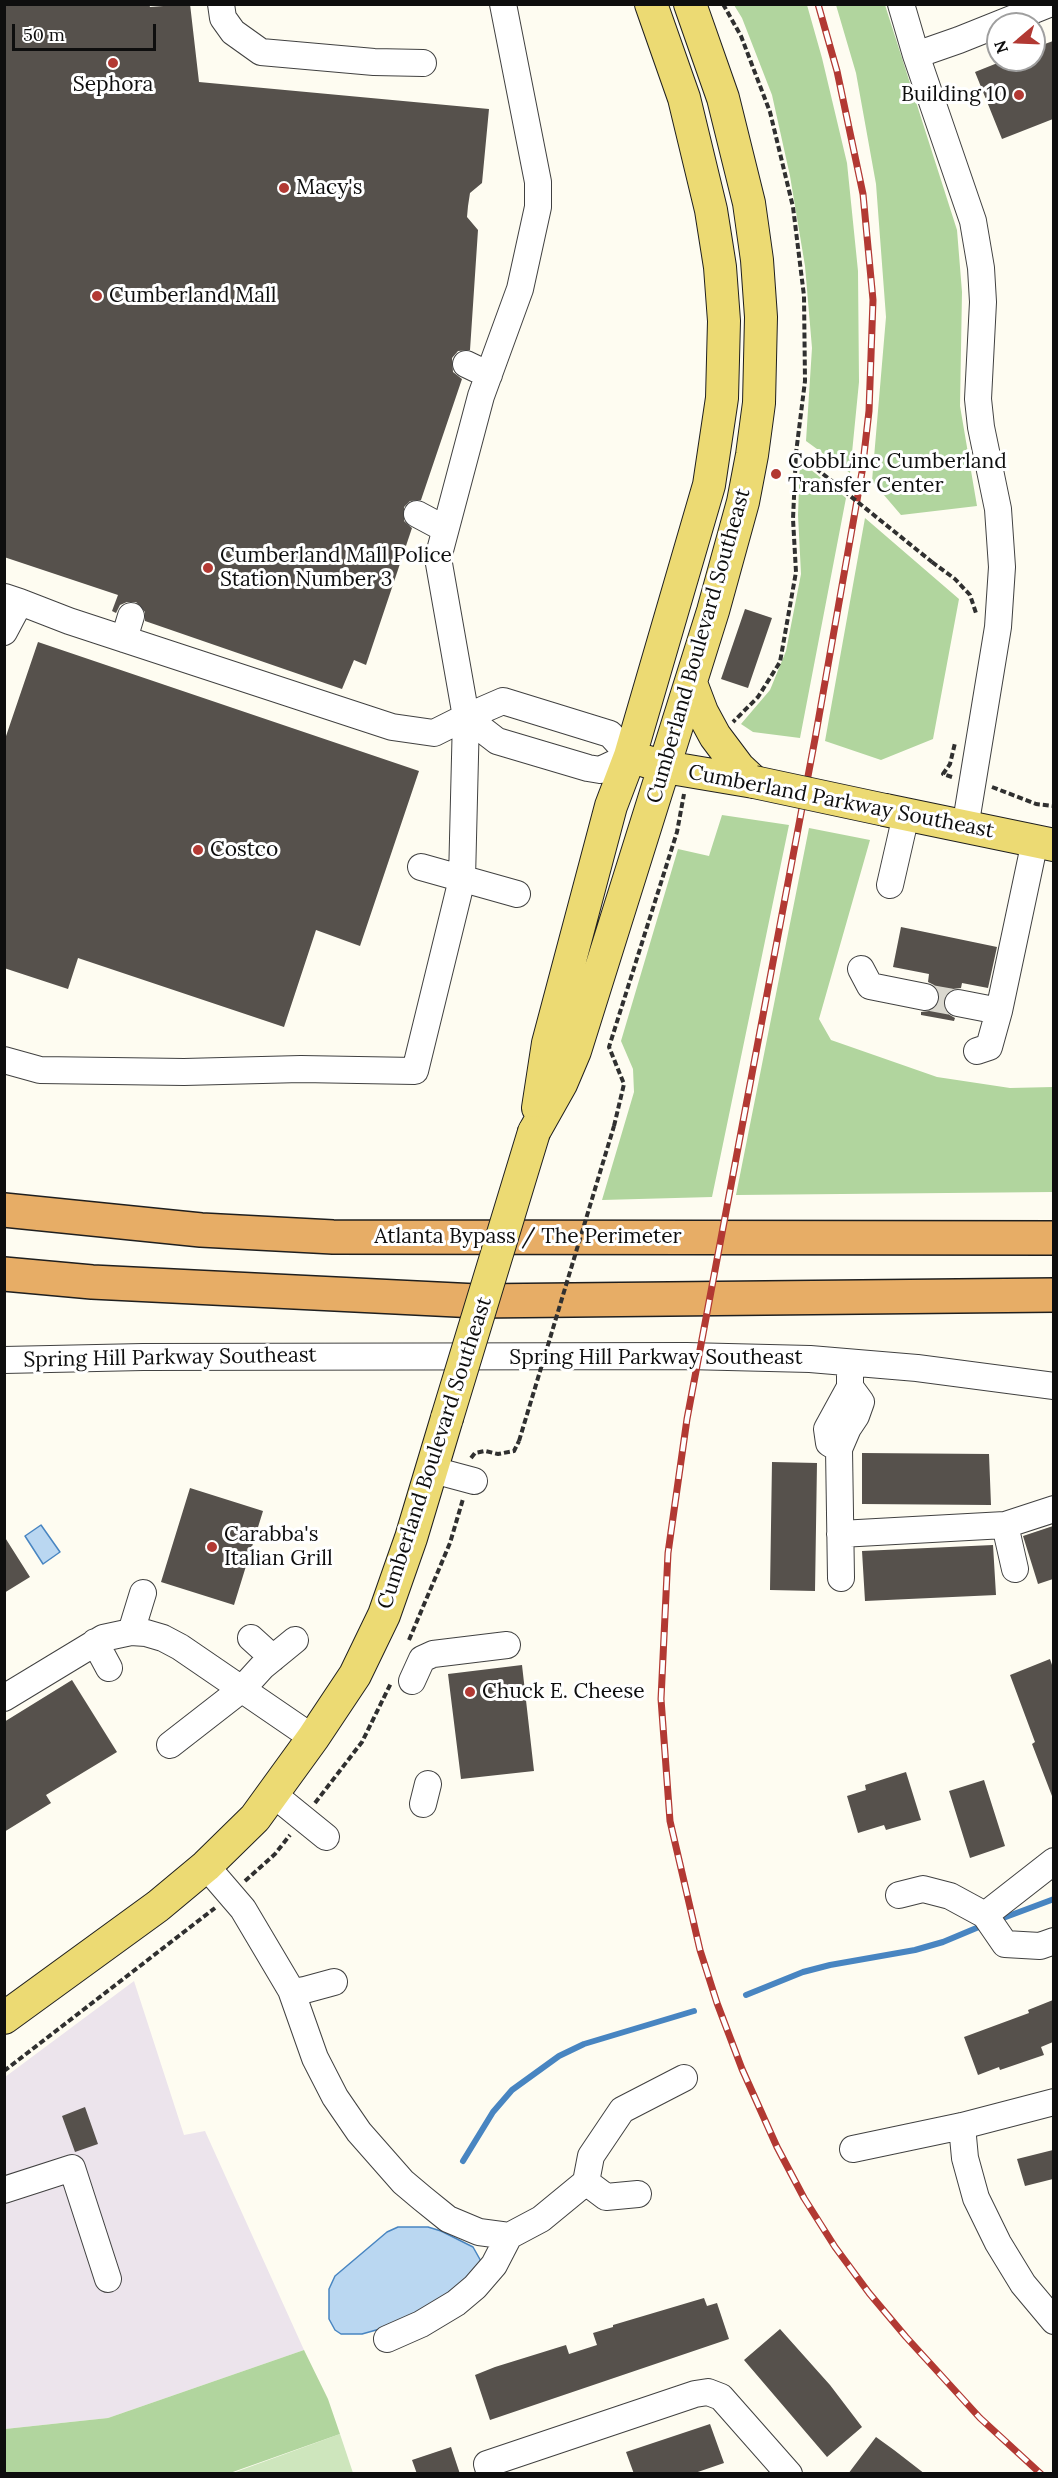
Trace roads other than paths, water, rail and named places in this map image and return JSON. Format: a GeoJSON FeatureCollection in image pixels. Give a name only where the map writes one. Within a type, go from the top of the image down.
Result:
{"type":"FeatureCollection","features":[{"type":"Feature","properties":{"kind":"highway","name":"Atlanta Bypass / The Perimeter"},"geometry":{"type":"LineString","coordinates":[[4,1210],[201,1230],[333,1237],[1053,1238]]}},
{"type":"Feature","properties":{"kind":"highway"},"geometry":{"type":"LineString","coordinates":[[4,1274],[92,1282],[477,1301],[1053,1295]]}},
{"type":"Feature","properties":{"kind":"main road","name":"Cumberland Boulevard Southeast"},"geometry":{"type":"LineString","coordinates":[[4,2018],[158,1906],[206,1866],[255,1818],[355,1675],[384,1615],[432,1470],[534,1132],[550,1033],[611,806],[630,756],[710,484],[718,431],[724,358],[720,267],[711,210],[684,98],[651,4]]}},
{"type":"Feature","properties":{"kind":"main road","name":"Cumberland Boulevard Southeast"},"geometry":{"type":"LineString","coordinates":[[534,1132],[561,1084],[575,1052],[665,768],[743,502],[759,403],[761,338],[757,260],[749,203],[723,98],[690,4]]}},
{"type":"Feature","properties":{"kind":"main road"},"geometry":{"type":"LineString","coordinates":[[691,683],[702,712],[715,736],[739,768],[754,782]]}},
{"type":"Feature","properties":{"kind":"main road","name":"Cumberland Parkway Southeast"},"geometry":{"type":"LineString","coordinates":[[630,756],[665,768],[754,782],[1044,843]]}},
{"type":"Feature","properties":{"kind":"street"},"geometry":{"type":"LineString","coordinates":[[221,4],[223,18],[233,32],[261,52],[374,62],[423,63]]}},
{"type":"Feature","properties":{"kind":"street"},"geometry":{"type":"LineString","coordinates":[[4,1059],[40,1070],[415,1071],[462,879],[466,717],[438,558],[477,369],[520,289],[538,207],[538,182],[503,4]]}},
{"type":"Feature","properties":{"kind":"street"},"geometry":{"type":"LineString","coordinates":[[901,4],[916,55],[973,221],[981,268],[983,302],[978,399],[981,427],[998,508],[1002,558],[998,627],[965,828]]}},
{"type":"Feature","properties":{"kind":"street"},"geometry":{"type":"LineString","coordinates":[[916,55],[1049,4]]}},
{"type":"Feature","properties":{"kind":"street"},"geometry":{"type":"LineString","coordinates":[[417,514],[445,529]]}},
{"type":"Feature","properties":{"kind":"street"},"geometry":{"type":"LineString","coordinates":[[4,632],[12,600],[128,628],[327,694],[392,727],[434,733],[466,717],[503,701],[610,734],[630,756],[600,770],[588,768],[497,741],[466,717]]}},
{"type":"Feature","properties":{"kind":"street"},"geometry":{"type":"LineString","coordinates":[[890,885],[896,813]]}},
{"type":"Feature","properties":{"kind":"street"},"geometry":{"type":"LineString","coordinates":[[977,1051],[989,1047],[1044,843]]}},
{"type":"Feature","properties":{"kind":"street"},"geometry":{"type":"LineString","coordinates":[[421,867],[517,894]]}},
{"type":"Feature","properties":{"kind":"street"},"geometry":{"type":"LineString","coordinates":[[861,969],[870,986],[925,997]]}},
{"type":"Feature","properties":{"kind":"street"},"geometry":{"type":"LineString","coordinates":[[958,1003],[999,1011]]}},
{"type":"Feature","properties":{"kind":"street","name":"Spring Hill Parkway Southeast"},"geometry":{"type":"LineString","coordinates":[[4,1360],[143,1357],[687,1356],[810,1359],[850,1375],[917,1368],[1053,1386]]}},
{"type":"Feature","properties":{"kind":"street"},"geometry":{"type":"LineString","coordinates":[[841,1578],[839,1449],[861,1402],[850,1375]]}},
{"type":"Feature","properties":{"kind":"street"},"geometry":{"type":"LineString","coordinates":[[432,1470],[474,1480]]}},
{"type":"Feature","properties":{"kind":"street"},"geometry":{"type":"LineString","coordinates":[[840,1534],[1005,1525],[1053,1509]]}},
{"type":"Feature","properties":{"kind":"street"},"geometry":{"type":"LineString","coordinates":[[1005,1525],[1015,1569]]}},
{"type":"Feature","properties":{"kind":"street"},"geometry":{"type":"LineString","coordinates":[[131,1632],[143,1593]]}},
{"type":"Feature","properties":{"kind":"street"},"geometry":{"type":"LineString","coordinates":[[4,1698],[95,1642],[116,1634],[131,1632],[163,1638],[180,1647],[313,1738]]}},
{"type":"Feature","properties":{"kind":"street"},"geometry":{"type":"LineString","coordinates":[[251,1638],[273,1658]]}},
{"type":"Feature","properties":{"kind":"street"},"geometry":{"type":"LineString","coordinates":[[170,1745],[242,1689],[295,1640]]}},
{"type":"Feature","properties":{"kind":"street"},"geometry":{"type":"LineString","coordinates":[[95,1642],[110,1668]]}},
{"type":"Feature","properties":{"kind":"street"},"geometry":{"type":"LineString","coordinates":[[412,1681],[422,1659],[433,1654],[507,1645]]}},
{"type":"Feature","properties":{"kind":"street"},"geometry":{"type":"LineString","coordinates":[[273,1794],[326,1837]]}},
{"type":"Feature","properties":{"kind":"street"},"geometry":{"type":"LineString","coordinates":[[985,1915],[1053,1861]]}},
{"type":"Feature","properties":{"kind":"street"},"geometry":{"type":"LineString","coordinates":[[206,1866],[243,1909],[291,1990],[315,2058],[335,2097],[366,2141],[403,2182],[448,2219],[479,2232],[509,2236]]}},
{"type":"Feature","properties":{"kind":"street"},"geometry":{"type":"LineString","coordinates":[[899,1895],[923,1889],[950,1896],[985,1915],[1005,1944],[1040,1946],[1053,1941]]}},
{"type":"Feature","properties":{"kind":"street"},"geometry":{"type":"LineString","coordinates":[[291,1990],[301,1990],[334,1982]]}},
{"type":"Feature","properties":{"kind":"street"},"geometry":{"type":"LineString","coordinates":[[387,2339],[421,2324],[456,2303],[475,2287],[494,2265],[509,2236],[541,2219],[586,2182],[591,2156],[622,2109],[684,2078]]}},
{"type":"Feature","properties":{"kind":"street"},"geometry":{"type":"LineString","coordinates":[[853,2149],[962,2126],[1053,2102]]}},
{"type":"Feature","properties":{"kind":"street"},"geometry":{"type":"LineString","coordinates":[[962,2126],[965,2158],[976,2198],[998,2243],[1023,2284],[1053,2321]]}},
{"type":"Feature","properties":{"kind":"street"},"geometry":{"type":"LineString","coordinates":[[4,2190],[72,2168],[108,2279]]}},
{"type":"Feature","properties":{"kind":"street"},"geometry":{"type":"LineString","coordinates":[[586,2182],[606,2197],[638,2194]]}},
{"type":"Feature","properties":{"kind":"street"},"geometry":{"type":"LineString","coordinates":[[489,2469],[695,2394],[708,2392],[721,2397],[781,2472]]}},
{"type":"Feature","properties":{"kind":"water"},"geometry":{"type":"Polygon","coordinates":[[[41,1525],[60,1552],[43,1564],[25,1536],[41,1525]]]}},
{"type":"Feature","properties":{"kind":"water"},"geometry":{"type":"Polygon","coordinates":[[[398,2227],[428,2227],[441,2231],[473,2247],[482,2263],[460,2291],[394,2325],[362,2334],[341,2334],[335,2330],[329,2319],[329,2289],[335,2276],[387,2232],[398,2227]]]}},
{"type":"Feature","properties":{"kind":"waterway"},"geometry":{"type":"LineString","coordinates":[[995,1921],[1054,1899]]}},
{"type":"Feature","properties":{"kind":"waterway"},"geometry":{"type":"LineString","coordinates":[[746,1995],[803,1972],[915,1950],[943,1942],[986,1924]]}},
{"type":"Feature","properties":{"kind":"waterway"},"geometry":{"type":"LineString","coordinates":[[463,2161],[493,2112],[512,2090],[559,2056],[584,2044],[694,2011]]}},
{"type":"Feature","properties":{"kind":"tunnel"},"geometry":{"type":"LineString","coordinates":[[925,997],[958,1003]]}},
{"type":"Feature","properties":{"kind":"railway"},"geometry":{"type":"LineString","coordinates":[[818,4],[837,71],[863,194],[873,300],[869,411],[862,472],[815,739],[687,1419],[668,1553],[661,1699],[670,1821],[700,1950],[717,2003],[742,2069],[777,2147],[804,2198],[835,2247],[906,2337],[980,2418],[1041,2474]]}},
{"type":"Feature","properties":{"kind":"place","name":"Sephora"},"geometry":{"type":"Point","coordinates":[113,63]}},
{"type":"Feature","properties":{"kind":"place","name":"Building 10"},"geometry":{"type":"Point","coordinates":[1019,95]}},
{"type":"Feature","properties":{"kind":"place","name":"Macy's"},"geometry":{"type":"Point","coordinates":[284,188]}},
{"type":"Feature","properties":{"kind":"place","name":"Cumberland Mall"},"geometry":{"type":"Point","coordinates":[97,296]}},
{"type":"Feature","properties":{"kind":"place","name":"CobbLinc Cumberland Transfer Center"},"geometry":{"type":"Point","coordinates":[776,474]}},
{"type":"Feature","properties":{"kind":"place","name":"Cumberland Mall Police Station Number 3"},"geometry":{"type":"Point","coordinates":[208,568]}},
{"type":"Feature","properties":{"kind":"place","name":"Costco"},"geometry":{"type":"Point","coordinates":[198,850]}},
{"type":"Feature","properties":{"kind":"place","name":"Carabba's Italian Grill"},"geometry":{"type":"Point","coordinates":[212,1547]}},
{"type":"Feature","properties":{"kind":"place","name":"Chuck E. Cheese"},"geometry":{"type":"Point","coordinates":[470,1692]}}]}
